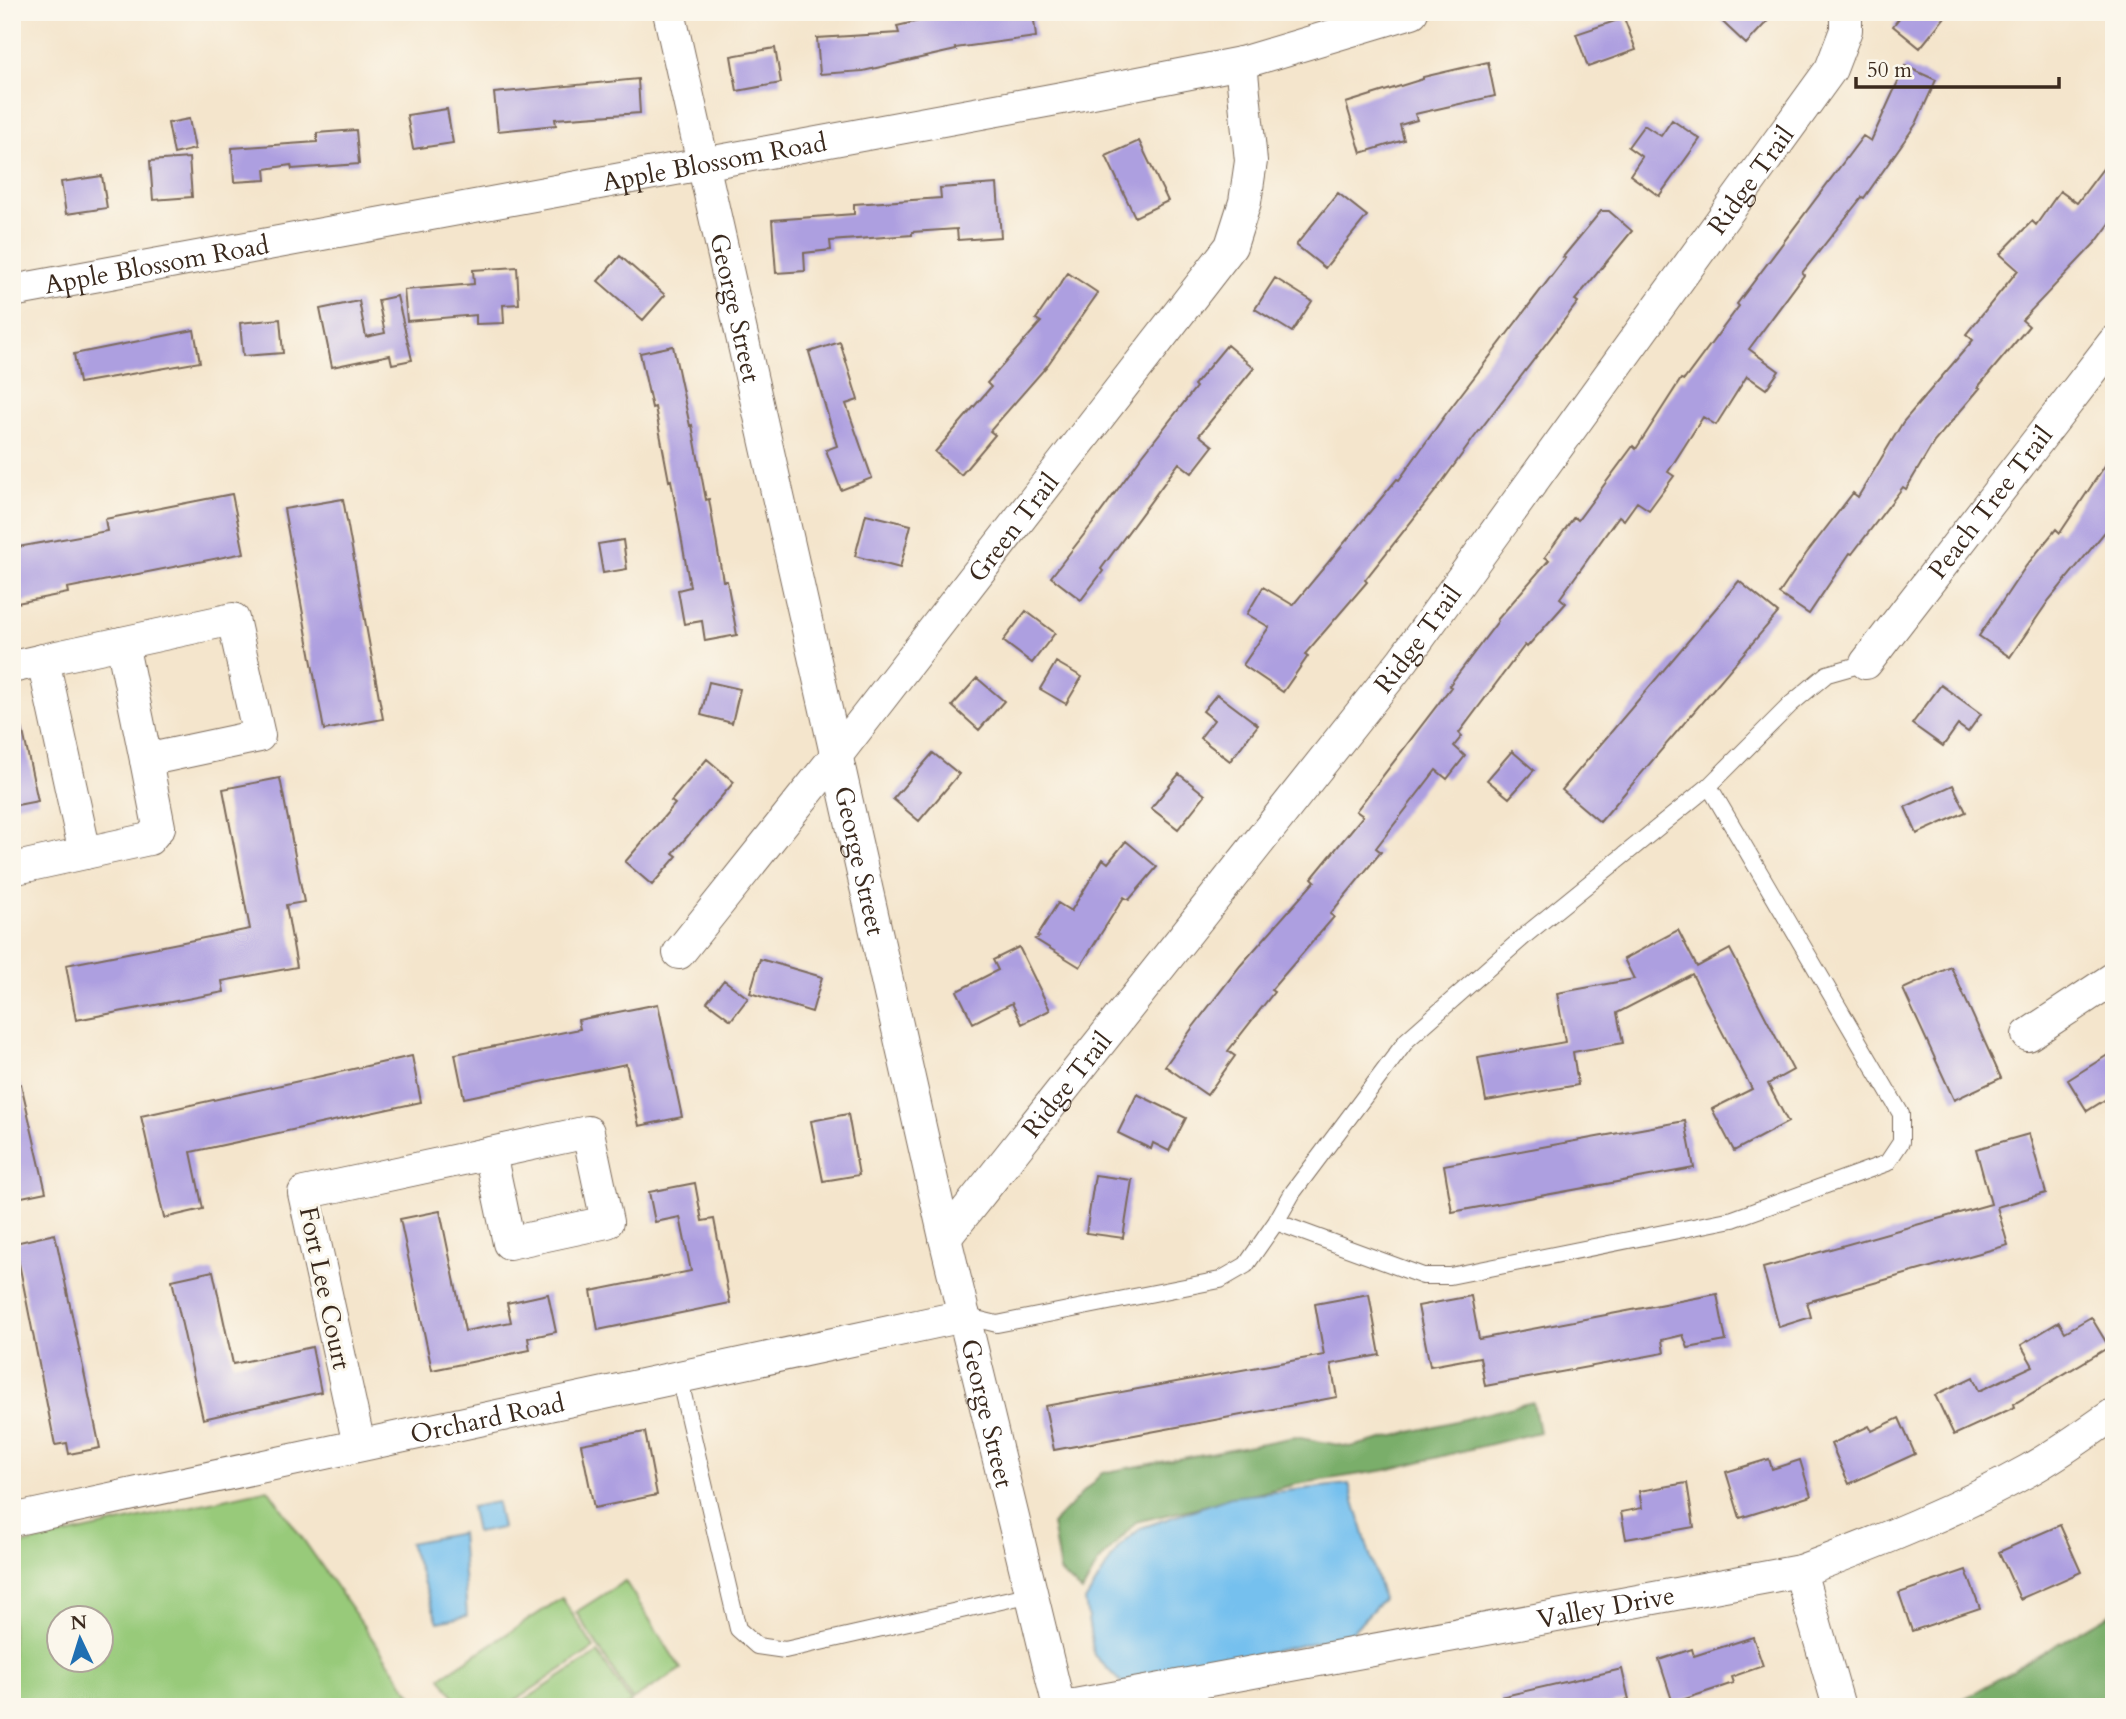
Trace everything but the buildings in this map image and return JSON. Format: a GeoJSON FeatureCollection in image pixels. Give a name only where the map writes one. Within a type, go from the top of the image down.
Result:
{"type":"FeatureCollection","features":[{"type":"Feature","properties":{"kind":"street","name":"George Street"},"geometry":{"type":"LineString","coordinates":[[669,12],[945,1238],[1059,1707]]}},
{"type":"Feature","properties":{"kind":"street","name":"Apple Blossom Road"},"geometry":{"type":"LineString","coordinates":[[12,291],[1062,98],[1241,62],[1412,12]]}},
{"type":"Feature","properties":{"kind":"street","name":"Ridge Trail"},"geometry":{"type":"LineString","coordinates":[[945,1238],[1403,660],[1831,69],[1846,30],[1846,12]]}},
{"type":"Feature","properties":{"kind":"street","name":"Green Trail"},"geometry":{"type":"LineString","coordinates":[[679,953],[836,756],[1231,246],[1245,202],[1251,161],[1241,62]]}},
{"type":"Feature","properties":{"kind":"street","name":"Peach Tree Trail"},"geometry":{"type":"LineString","coordinates":[[1866,663],[2114,342]]}},
{"type":"Feature","properties":{"kind":"street"},"geometry":{"type":"LineString","coordinates":[[12,667],[233,619],[259,736],[146,760]]}},
{"type":"Feature","properties":{"kind":"street"},"geometry":{"type":"LineString","coordinates":[[12,869],[149,839],[159,827],[122,643]]}},
{"type":"Feature","properties":{"kind":"street"},"geometry":{"type":"LineString","coordinates":[[43,660],[85,853]]}},
{"type":"Feature","properties":{"kind":"street"},"geometry":{"type":"LineString","coordinates":[[2028,1034],[2114,978]]}},
{"type":"Feature","properties":{"kind":"street","name":"Fort Lee Court"},"geometry":{"type":"LineString","coordinates":[[359,1445],[304,1193],[489,1153]]}},
{"type":"Feature","properties":{"kind":"street","name":"Orchard Road"},"geometry":{"type":"LineString","coordinates":[[13,1515],[359,1445],[964,1315]]}},
{"type":"Feature","properties":{"kind":"street","name":"Valley Drive"},"geometry":{"type":"LineString","coordinates":[[1064,1707],[1800,1571],[1944,1514],[2031,1469],[2114,1414]]}},
{"type":"Feature","properties":{"kind":"street"},"geometry":{"type":"LineString","coordinates":[[1800,1571],[1839,1707]]}},
{"type":"Feature","properties":{"kind":"lane"},"geometry":{"type":"LineString","coordinates":[[964,1315],[997,1324],[1220,1280],[1246,1265],[1293,1192],[1407,1040],[1528,933],[1709,786],[1791,704],[1827,674],[1866,663]]}},
{"type":"Feature","properties":{"kind":"lane"},"geometry":{"type":"LineString","coordinates":[[1276,1222],[1423,1276],[1450,1276],[1733,1219],[1887,1163],[1901,1142],[1901,1114],[1709,786]]}},
{"type":"Feature","properties":{"kind":"lane"},"geometry":{"type":"LineString","coordinates":[[679,1377],[738,1629],[757,1646],[785,1650],[1032,1594]]}},
{"type":"Feature","properties":{"kind":"green space"},"geometry":{"type":"Polygon","coordinates":[[[1533,1402],[1539,1432],[1387,1470],[1297,1484],[1136,1522],[1098,1563],[1082,1592],[1060,1572],[1052,1524],[1102,1473],[1295,1437],[1350,1447],[1533,1402]]]}},
{"type":"Feature","properties":{"kind":"green space"},"geometry":{"type":"Polygon","coordinates":[[[268,1489],[420,1707],[12,1707],[12,1547],[268,1489]]]}},
{"type":"Feature","properties":{"kind":"green space"},"geometry":{"type":"Polygon","coordinates":[[[625,1581],[681,1669],[632,1700],[576,1612],[625,1581]]]}},
{"type":"Feature","properties":{"kind":"green space"},"geometry":{"type":"Polygon","coordinates":[[[562,1598],[594,1648],[505,1707],[461,1707],[441,1677],[562,1598]]]}},
{"type":"Feature","properties":{"kind":"green space"},"geometry":{"type":"Polygon","coordinates":[[[2114,1612],[2114,1707],[1950,1707],[2101,1619],[2114,1612]]]}},
{"type":"Feature","properties":{"kind":"green space"},"geometry":{"type":"Polygon","coordinates":[[[598,1653],[631,1703],[625,1707],[514,1707],[598,1653]]]}},
{"type":"Feature","properties":{"kind":"water"},"geometry":{"type":"Polygon","coordinates":[[[1349,1484],[1383,1599],[1349,1635],[1122,1684],[1094,1655],[1085,1601],[1119,1547],[1141,1528],[1231,1497],[1349,1484]]]}},
{"type":"Feature","properties":{"kind":"water"},"geometry":{"type":"Polygon","coordinates":[[[497,1502],[502,1528],[476,1533],[471,1507],[497,1502]]]}},
{"type":"Feature","properties":{"kind":"water"},"geometry":{"type":"Polygon","coordinates":[[[461,1533],[467,1616],[438,1622],[409,1543],[461,1533]]]}}]}
